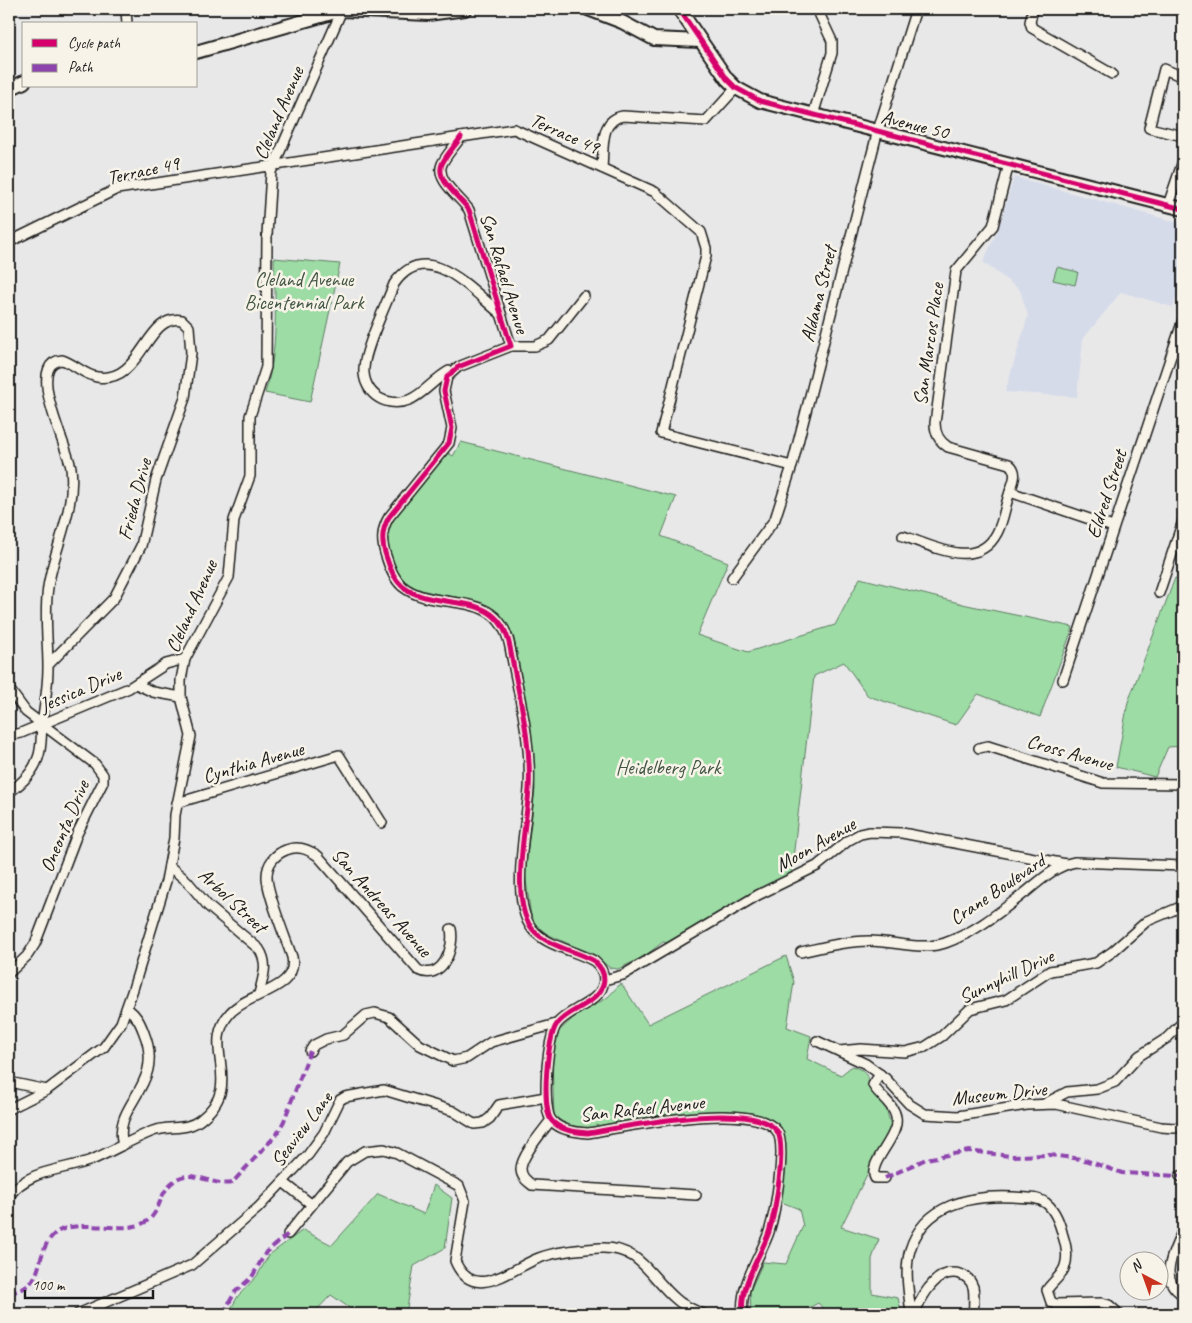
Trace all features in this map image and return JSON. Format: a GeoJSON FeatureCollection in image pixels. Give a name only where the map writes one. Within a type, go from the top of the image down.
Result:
{"type":"FeatureCollection","features":[{"type":"Feature","properties":{"kind":"street"},"geometry":{"type":"LineString","coordinates":[[126,9],[127,22]]}},
{"type":"Feature","properties":{"kind":"street"},"geometry":{"type":"LineString","coordinates":[[198,51],[342,10],[428,14],[464,9]]}},
{"type":"Feature","properties":{"kind":"street"},"geometry":{"type":"LineString","coordinates":[[588,9],[622,22],[654,39],[700,41]]}},
{"type":"Feature","properties":{"kind":"street","name":"Avenue 50"},"geometry":{"type":"LineString","coordinates":[[679,9],[700,41],[736,88],[760,101],[1183,209]]}},
{"type":"Feature","properties":{"kind":"street"},"geometry":{"type":"LineString","coordinates":[[812,115],[832,53],[832,41],[817,9]]}},
{"type":"Feature","properties":{"kind":"street","name":"Aldama Street"},"geometry":{"type":"LineString","coordinates":[[732,578],[775,519],[792,466],[878,130],[916,9]]}},
{"type":"Feature","properties":{"kind":"street"},"geometry":{"type":"LineString","coordinates":[[1033,9],[1030,22],[1032,28],[1112,74]]}},
{"type":"Feature","properties":{"kind":"street","name":"Cleland Avenue"},"geometry":{"type":"LineString","coordinates":[[9,1109],[47,1090],[104,1047],[121,1023],[127,1008],[169,866],[177,803],[191,736],[181,697],[181,680],[185,659],[229,577],[234,520],[250,476],[250,416],[266,366],[267,235],[271,172],[342,10]]}},
{"type":"Feature","properties":{"kind":"street"},"geometry":{"type":"LineString","coordinates":[[1183,76],[1164,69],[1148,128],[1183,136]]}},
{"type":"Feature","properties":{"kind":"street"},"geometry":{"type":"LineString","coordinates":[[9,89],[22,83]]}},
{"type":"Feature","properties":{"kind":"street"},"geometry":{"type":"LineString","coordinates":[[602,168],[605,130],[612,120],[623,116],[706,122],[736,88]]}},
{"type":"Feature","properties":{"kind":"street","name":"Terrace 49"},"geometry":{"type":"LineString","coordinates":[[9,242],[117,189],[514,129],[655,192],[695,225],[704,239],[706,256],[660,433],[792,466]]}},
{"type":"Feature","properties":{"kind":"street","name":"San Rafael Avenue"},"geometry":{"type":"LineString","coordinates":[[461,137],[442,163],[440,172],[444,184],[461,198],[469,210],[511,346],[458,366],[435,380],[415,397],[400,403],[392,403],[378,398],[368,386],[364,369],[365,360],[394,284],[406,270],[422,265],[440,267],[501,314]]}},
{"type":"Feature","properties":{"kind":"street"},"geometry":{"type":"LineString","coordinates":[[1168,205],[1183,161]]}},
{"type":"Feature","properties":{"kind":"street","name":"San Marcos Place"},"geometry":{"type":"LineString","coordinates":[[1009,164],[993,226],[956,271],[935,423],[938,438],[948,447],[1007,463],[1013,467],[1015,475],[1010,492]]}},
{"type":"Feature","properties":{"kind":"street"},"geometry":{"type":"LineString","coordinates":[[511,346],[535,346],[549,340],[584,296]]}},
{"type":"Feature","properties":{"kind":"street","name":"Frieda Drive"},"geometry":{"type":"LineString","coordinates":[[179,319],[189,327],[190,336],[190,368],[185,398],[156,480],[141,546],[114,598],[48,665],[46,630],[48,586],[64,528],[72,484],[69,455],[48,394],[46,374],[48,368],[51,364],[62,360],[98,377],[115,375],[133,364],[158,328],[171,320],[179,319]]}},
{"type":"Feature","properties":{"kind":"street","name":"Eldred Street"},"geometry":{"type":"LineString","coordinates":[[1063,680],[1183,320]]}},
{"type":"Feature","properties":{"kind":"street"},"geometry":{"type":"LineString","coordinates":[[310,1051],[314,1045],[326,1039],[343,1035],[366,1015],[375,1014],[389,1017],[420,1045],[453,1061],[467,1058],[491,1042],[556,1024],[600,992],[604,980],[599,966],[594,962],[536,933],[527,920],[520,874],[529,788],[526,735],[508,638],[505,631],[493,615],[485,610],[412,592],[401,586],[394,576],[384,550],[382,530],[388,517],[449,443],[452,428],[444,383],[451,371],[458,366]]}},
{"type":"Feature","properties":{"kind":"street"},"geometry":{"type":"LineString","coordinates":[[903,536],[954,553],[962,554],[978,551],[986,546],[997,533],[1010,492],[1113,526]]}},
{"type":"Feature","properties":{"kind":"street"},"geometry":{"type":"LineString","coordinates":[[1159,593],[1183,521]]}},
{"type":"Feature","properties":{"kind":"street","name":"Jessica Drive"},"geometry":{"type":"LineString","coordinates":[[9,736],[136,684],[166,664],[185,659]]}},
{"type":"Feature","properties":{"kind":"street"},"geometry":{"type":"LineString","coordinates":[[9,792],[18,786],[33,768],[38,757],[48,665]]}},
{"type":"Feature","properties":{"kind":"street","name":"Jessica Drive"},"geometry":{"type":"LineString","coordinates":[[136,684],[153,692],[181,697]]}},
{"type":"Feature","properties":{"kind":"street","name":"Oneonta Drive"},"geometry":{"type":"LineString","coordinates":[[9,689],[26,712],[95,764],[103,775],[103,782],[77,834],[36,944],[27,956],[9,973]]}},
{"type":"Feature","properties":{"kind":"street","name":"Cross Avenue"},"geometry":{"type":"LineString","coordinates":[[979,748],[988,746],[1103,783],[1183,784]]}},
{"type":"Feature","properties":{"kind":"street","name":"Cynthia Avenue"},"geometry":{"type":"LineString","coordinates":[[177,803],[339,755],[382,823]]}},
{"type":"Feature","properties":{"kind":"street","name":"Moon Avenue"},"geometry":{"type":"LineString","coordinates":[[604,980],[622,976],[758,895],[817,866],[849,840],[860,834],[870,832],[902,833],[1066,864]]}},
{"type":"Feature","properties":{"kind":"street","name":"San Andreas Avenue"},"geometry":{"type":"LineString","coordinates":[[9,1196],[33,1177],[50,1170],[86,1162],[154,1131],[191,1126],[206,1115],[218,1097],[223,1081],[218,1043],[223,1024],[235,1008],[281,984],[291,974],[293,968],[292,957],[266,875],[272,861],[282,851],[289,848],[304,848],[318,856],[418,970],[434,972],[443,965],[453,937],[451,930]]}},
{"type":"Feature","properties":{"kind":"street","name":"Crane Boulevard"},"geometry":{"type":"LineString","coordinates":[[801,952],[853,942],[890,943],[919,947],[944,943],[989,920],[1054,870],[1066,864],[1075,862],[1183,866]]}},
{"type":"Feature","properties":{"kind":"street","name":"Arbol Street"},"geometry":{"type":"LineString","coordinates":[[169,866],[187,881],[208,906],[259,949],[263,955],[265,970],[259,994]]}},
{"type":"Feature","properties":{"kind":"street","name":"Sunnyhill Drive"},"geometry":{"type":"LineString","coordinates":[[838,1051],[861,1049],[905,1052],[925,1047],[942,1036],[970,1009],[1006,1000],[1050,971],[1096,962],[1112,952],[1147,921],[1183,906]]}},
{"type":"Feature","properties":{"kind":"street"},"geometry":{"type":"LineString","coordinates":[[123,1145],[119,1133],[131,1103],[147,1077],[150,1055],[149,1044],[137,1016],[127,1008]]}},
{"type":"Feature","properties":{"kind":"street"},"geometry":{"type":"LineString","coordinates":[[1044,1104],[1067,1092],[1097,1088],[1115,1082],[1139,1056],[1167,1038],[1183,1022]]}},
{"type":"Feature","properties":{"kind":"street","name":"San Rafael Avenue"},"geometry":{"type":"LineString","coordinates":[[556,1024],[551,1038],[546,1111],[551,1120],[559,1126],[573,1131],[588,1133],[716,1115],[750,1116],[766,1121],[776,1130],[781,1145],[777,1190],[770,1230],[746,1288],[744,1314]]}},
{"type":"Feature","properties":{"kind":"street","name":"Museum Drive"},"geometry":{"type":"LineString","coordinates":[[817,1041],[866,1064],[880,1074],[916,1110],[934,1116],[958,1116],[994,1109],[1044,1104],[1075,1107],[1161,1127],[1175,1128],[1183,1125]]}},
{"type":"Feature","properties":{"kind":"street"},"geometry":{"type":"LineString","coordinates":[[880,1074],[873,1085],[895,1112],[897,1119],[894,1133],[874,1169],[875,1178],[885,1178]]}},
{"type":"Feature","properties":{"kind":"street"},"geometry":{"type":"LineString","coordinates":[[9,1082],[47,1090]]}},
{"type":"Feature","properties":{"kind":"street","name":"Seaview Lane"},"geometry":{"type":"LineString","coordinates":[[78,1314],[192,1265],[258,1208],[308,1155],[324,1133],[340,1100],[345,1097],[373,1090],[384,1090],[453,1110],[474,1124],[483,1123],[490,1118],[499,1104],[546,1097]]}},
{"type":"Feature","properties":{"kind":"street","name":"San Rafael Avenue"},"geometry":{"type":"LineString","coordinates":[[551,1120],[526,1156],[521,1169],[524,1179],[532,1184],[696,1195]]}},
{"type":"Feature","properties":{"kind":"street"},"geometry":{"type":"LineString","coordinates":[[288,1234],[311,1204],[354,1156],[365,1151],[384,1149],[397,1153],[460,1186],[465,1201],[455,1261],[466,1277],[473,1281],[495,1280],[542,1257],[614,1248],[638,1259],[677,1300],[703,1314]]}},
{"type":"Feature","properties":{"kind":"street"},"geometry":{"type":"LineString","coordinates":[[283,1182],[311,1204]]}},
{"type":"Feature","properties":{"kind":"street"},"geometry":{"type":"LineString","coordinates":[[912,1314],[908,1259],[918,1232],[931,1217],[952,1204],[986,1196],[1039,1200],[1053,1210],[1058,1218],[1065,1242],[1066,1259],[1064,1268],[1047,1290],[1051,1302],[1056,1304],[1102,1303],[1109,1305],[1119,1314]]}},
{"type":"Feature","properties":{"kind":"street"},"geometry":{"type":"LineString","coordinates":[[1183,1230],[1171,1256],[1168,1271],[1177,1290],[1183,1294]]}},
{"type":"Feature","properties":{"kind":"street"},"geometry":{"type":"LineString","coordinates":[[912,1314],[934,1283],[943,1277],[956,1273],[971,1282],[974,1314]]}},
{"type":"Feature","properties":{"kind":"shaded area"},"geometry":{"type":"Polygon","coordinates":[[[1014,177],[1183,224],[1183,275],[1173,307],[1121,292],[1083,339],[1077,397],[1005,392],[1028,316],[1020,290],[983,262],[998,230],[1014,177]]]}},
{"type":"Feature","properties":{"kind":"green space","name":"Cleland Avenue Bicentennial Park"},"geometry":{"type":"Polygon","coordinates":[[[274,258],[340,264],[310,402],[265,393],[274,343],[274,258]]]}},
{"type":"Feature","properties":{"kind":"green space"},"geometry":{"type":"Polygon","coordinates":[[[1057,267],[1078,272],[1075,285],[1053,280],[1057,267]]]}},
{"type":"Feature","properties":{"kind":"green space","name":"Heidelberg Park"},"geometry":{"type":"Polygon","coordinates":[[[461,442],[676,497],[661,536],[728,562],[697,635],[748,652],[835,625],[860,578],[967,605],[1073,627],[1040,717],[978,694],[956,725],[868,696],[844,662],[814,676],[791,876],[669,943],[663,942],[642,958],[618,969],[610,968],[595,956],[547,934],[536,925],[531,917],[525,873],[535,789],[531,732],[514,638],[507,623],[488,606],[421,590],[404,583],[399,577],[386,546],[386,531],[392,516],[448,453],[453,456],[461,442]]]}},
{"type":"Feature","properties":{"kind":"green space"},"geometry":{"type":"Polygon","coordinates":[[[1175,578],[1183,581],[1183,746],[1168,747],[1155,777],[1116,767],[1128,702],[1175,578]]]}},
{"type":"Feature","properties":{"kind":"green space"},"geometry":{"type":"Polygon","coordinates":[[[786,956],[794,982],[787,1027],[811,1036],[807,1059],[841,1075],[852,1066],[862,1070],[867,1076],[870,1090],[886,1108],[891,1126],[841,1227],[879,1239],[872,1259],[872,1293],[898,1298],[902,1314],[828,1314],[818,1303],[798,1314],[751,1314],[750,1291],[763,1262],[786,1264],[803,1226],[799,1209],[779,1201],[784,1142],[783,1137],[770,1121],[749,1113],[721,1111],[598,1128],[578,1129],[569,1126],[554,1116],[552,1059],[559,1031],[573,1018],[608,997],[621,983],[648,1024],[786,956]]]}},
{"type":"Feature","properties":{"kind":"green space"},"geometry":{"type":"Polygon","coordinates":[[[434,1185],[452,1198],[445,1248],[414,1266],[406,1314],[358,1314],[331,1295],[313,1314],[228,1314],[238,1296],[257,1276],[269,1255],[303,1230],[332,1245],[378,1194],[424,1214],[434,1185]]]}},
{"type":"Feature","properties":{"kind":"marked path"},"geometry":{"type":"LineString","coordinates":[[9,1293],[22,1289],[30,1283],[39,1267],[44,1249],[57,1232],[82,1226],[129,1227],[141,1224],[149,1220],[154,1214],[170,1185],[183,1176],[197,1177],[218,1183],[232,1183],[277,1134],[284,1121],[310,1051]]}},
{"type":"Feature","properties":{"kind":"marked path"},"geometry":{"type":"LineString","coordinates":[[885,1178],[926,1159],[969,1151],[1009,1156],[1050,1155],[1082,1159],[1122,1173],[1180,1176]]}},
{"type":"Feature","properties":{"kind":"marked path"},"geometry":{"type":"LineString","coordinates":[[223,1314],[235,1292],[252,1277],[266,1252],[288,1234]]}},
{"type":"Feature","properties":{"kind":"cycle path"},"geometry":{"type":"LineString","coordinates":[[679,9],[727,79],[736,88],[760,101],[1183,209]]}},
{"type":"Feature","properties":{"kind":"cycle path"},"geometry":{"type":"LineString","coordinates":[[461,137],[442,164],[442,176],[449,188],[469,210],[511,346],[458,367],[447,377],[444,391],[452,428],[449,443],[389,517],[383,531],[384,551],[392,572],[402,586],[416,594],[480,608],[493,615],[503,628],[510,647],[524,718],[529,771],[529,789],[521,864],[522,904],[527,921],[536,933],[549,942],[594,961],[601,969],[604,978],[600,992],[589,1002],[568,1014],[557,1024],[553,1031],[548,1057],[546,1089],[549,1114],[552,1121],[564,1129],[588,1133],[687,1118],[743,1117],[764,1122],[777,1131],[781,1150],[774,1210],[769,1232],[747,1282],[744,1293],[743,1314]]}}]}
